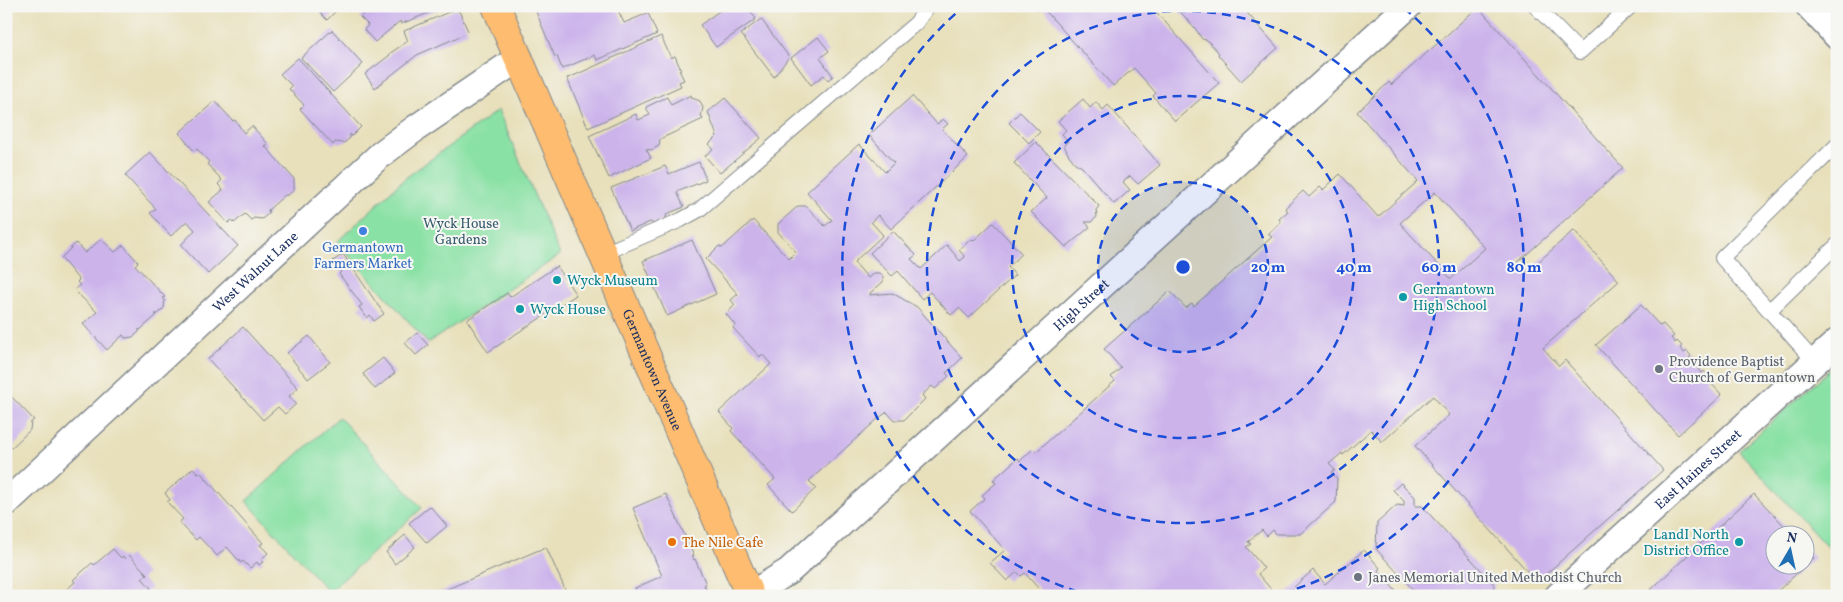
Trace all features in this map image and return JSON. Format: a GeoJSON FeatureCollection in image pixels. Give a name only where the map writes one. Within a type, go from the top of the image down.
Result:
{"type":"FeatureCollection","features":[{"type":"Feature","properties":{"kind":"main road","name":"Germantown Avenue"},"geometry":{"type":"LineString","coordinates":[[496,6],[750,596]]}},
{"type":"Feature","properties":{"kind":"street","name":"High Street"},"geometry":{"type":"LineString","coordinates":[[750,596],[789,571],[1408,6]]}},
{"type":"Feature","properties":{"kind":"street"},"geometry":{"type":"LineString","coordinates":[[1809,6],[1837,36]]}},
{"type":"Feature","properties":{"kind":"street","name":"West Walnut Lane"},"geometry":{"type":"LineString","coordinates":[[6,503],[380,155],[416,128],[519,58]]}},
{"type":"Feature","properties":{"kind":"street","name":"East Haines Street"},"geometry":{"type":"LineString","coordinates":[[1558,596],[1837,342]]}},
{"type":"Feature","properties":{"kind":"lane"},"geometry":{"type":"LineString","coordinates":[[602,254],[681,220],[699,210],[916,23],[928,6]]}},
{"type":"Feature","properties":{"kind":"lane"},"geometry":{"type":"LineString","coordinates":[[1535,6],[1580,52],[1631,6]]}},
{"type":"Feature","properties":{"kind":"lane"},"geometry":{"type":"LineString","coordinates":[[1815,362],[1722,258],[1837,145]]}},
{"type":"Feature","properties":{"kind":"lane"},"geometry":{"type":"LineString","coordinates":[[1770,310],[1837,245]]}},
{"type":"Feature","properties":{"kind":"green space","name":"Wyck House Gardens"},"geometry":{"type":"Polygon","coordinates":[[[498,110],[560,255],[428,343],[337,242],[404,179],[498,110]]]}},
{"type":"Feature","properties":{"kind":"green space"},"geometry":{"type":"Polygon","coordinates":[[[1837,363],[1837,557],[1816,534],[1816,524],[1806,524],[1739,451],[1837,363]]]}},
{"type":"Feature","properties":{"kind":"green space"},"geometry":{"type":"Polygon","coordinates":[[[339,417],[422,508],[329,592],[246,501],[339,417]]]}},
{"type":"Feature","properties":{"kind":"building"},"geometry":{"type":"Polygon","coordinates":[[[314,6],[341,6],[327,20],[314,6]]]}},
{"type":"Feature","properties":{"kind":"building"},"geometry":{"type":"Polygon","coordinates":[[[365,6],[446,6],[401,24],[400,21],[375,42],[364,30],[368,25],[360,17],[368,10],[365,6]]]}},
{"type":"Feature","properties":{"kind":"building"},"geometry":{"type":"Polygon","coordinates":[[[616,6],[624,23],[648,13],[657,34],[597,60],[595,55],[562,69],[534,7],[616,6]]]}},
{"type":"Feature","properties":{"kind":"building"},"geometry":{"type":"Polygon","coordinates":[[[726,6],[747,6],[756,19],[716,47],[700,25],[726,6]]]}},
{"type":"Feature","properties":{"kind":"building"},"geometry":{"type":"Polygon","coordinates":[[[1032,6],[1151,6],[1219,83],[1175,121],[1153,96],[1156,93],[1134,68],[1113,86],[1042,7],[1037,11],[1032,6]]]}},
{"type":"Feature","properties":{"kind":"building"},"geometry":{"type":"Polygon","coordinates":[[[1175,6],[1241,6],[1278,48],[1241,81],[1218,55],[1219,53],[1207,40],[1202,39],[1195,28],[1175,6]]]}},
{"type":"Feature","properties":{"kind":"building","name":"Germantown High School"},"geometry":{"type":"Polygon","coordinates":[[[1478,7],[1623,168],[1518,262],[1527,272],[1574,230],[1619,281],[1543,348],[1559,366],[1565,360],[1663,470],[1537,582],[1415,446],[1449,415],[1433,396],[1382,442],[1371,430],[1343,455],[1342,453],[1329,464],[1335,470],[1331,473],[1337,478],[1336,502],[1300,534],[1276,534],[1273,530],[1267,536],[1262,530],[1248,542],[1251,544],[1246,547],[1264,568],[1258,574],[1275,594],[1273,596],[1200,596],[1196,592],[1192,596],[1045,596],[1025,573],[1021,576],[1017,572],[1007,581],[990,563],[1005,550],[970,511],[985,498],[982,495],[996,483],[993,480],[1018,458],[1020,461],[1033,449],[1036,452],[1115,381],[1111,377],[1121,368],[1104,349],[1170,291],[1186,308],[1192,303],[1194,306],[1272,237],[1268,234],[1281,222],[1279,219],[1288,211],[1285,208],[1303,191],[1309,197],[1320,187],[1323,190],[1340,174],[1378,217],[1418,181],[1357,112],[1389,82],[1391,85],[1478,7]],[[1435,192],[1400,223],[1451,279],[1485,248],[1435,192]]]}},
{"type":"Feature","properties":{"kind":"building"},"geometry":{"type":"Polygon","coordinates":[[[456,9],[459,11],[468,31],[465,34],[417,55],[375,88],[365,74],[408,41],[404,31],[456,9]]]}},
{"type":"Feature","properties":{"kind":"building"},"geometry":{"type":"Polygon","coordinates":[[[761,19],[789,57],[774,77],[741,34],[761,19]]]}},
{"type":"Feature","properties":{"kind":"building"},"geometry":{"type":"Polygon","coordinates":[[[332,30],[363,64],[333,92],[301,58],[332,30]]]}},
{"type":"Feature","properties":{"kind":"building"},"geometry":{"type":"Polygon","coordinates":[[[661,36],[671,58],[675,56],[681,70],[679,70],[684,80],[679,82],[681,86],[588,128],[567,78],[661,36]]]}},
{"type":"Feature","properties":{"kind":"building"},"geometry":{"type":"Polygon","coordinates":[[[818,37],[829,51],[820,58],[833,76],[828,80],[824,75],[811,85],[791,58],[818,37]]]}},
{"type":"Feature","properties":{"kind":"building"},"geometry":{"type":"Polygon","coordinates":[[[298,58],[361,127],[352,136],[350,134],[350,138],[344,143],[335,142],[333,145],[300,109],[304,105],[289,89],[292,86],[280,74],[298,58]]]}},
{"type":"Feature","properties":{"kind":"building"},"geometry":{"type":"Polygon","coordinates":[[[691,95],[692,98],[700,101],[703,108],[701,116],[703,119],[660,139],[659,146],[651,150],[646,149],[651,158],[609,178],[589,136],[636,114],[638,120],[650,115],[646,107],[667,97],[671,105],[691,95]]]}},
{"type":"Feature","properties":{"kind":"building"},"geometry":{"type":"Polygon","coordinates":[[[912,96],[937,124],[943,119],[948,124],[942,129],[968,157],[891,229],[878,215],[871,222],[883,235],[854,262],[868,278],[874,273],[880,273],[883,277],[883,282],[870,295],[892,293],[917,307],[962,358],[946,373],[949,376],[935,389],[932,386],[922,395],[925,399],[904,420],[894,420],[887,412],[809,481],[816,488],[792,511],[768,485],[775,479],[731,431],[733,428],[719,412],[771,364],[762,354],[760,357],[733,328],[735,325],[726,314],[735,305],[731,300],[738,294],[706,259],[719,246],[722,248],[753,220],[789,259],[796,252],[778,232],[778,224],[798,206],[806,206],[825,226],[832,220],[807,192],[859,144],[885,172],[894,163],[869,135],[912,96]]]}},
{"type":"Feature","properties":{"kind":"building"},"geometry":{"type":"Polygon","coordinates":[[[725,98],[761,138],[720,173],[705,156],[713,149],[709,144],[717,136],[708,112],[725,98]]]}},
{"type":"Feature","properties":{"kind":"building"},"geometry":{"type":"Polygon","coordinates":[[[1083,99],[1090,108],[1096,102],[1103,110],[1108,105],[1160,165],[1138,184],[1130,176],[1123,182],[1130,190],[1114,204],[1082,167],[1075,163],[1064,145],[1068,141],[1062,134],[1066,130],[1058,121],[1083,99]]]}},
{"type":"Feature","properties":{"kind":"building"},"geometry":{"type":"Polygon","coordinates":[[[215,101],[233,121],[235,120],[244,133],[252,126],[268,144],[265,146],[294,179],[294,190],[285,195],[268,210],[269,213],[262,219],[254,218],[251,220],[245,214],[234,223],[232,220],[228,223],[209,202],[223,190],[218,184],[222,180],[207,164],[209,162],[197,149],[194,151],[179,133],[215,101]]]}},
{"type":"Feature","properties":{"kind":"building"},"geometry":{"type":"Polygon","coordinates":[[[1020,112],[1040,132],[1029,143],[1009,123],[1020,112]]]}},
{"type":"Feature","properties":{"kind":"building"},"geometry":{"type":"Polygon","coordinates":[[[1036,142],[1099,206],[1096,210],[1097,217],[1091,222],[1085,222],[1090,227],[1066,247],[1031,212],[1047,198],[1014,163],[1036,142]]]}},
{"type":"Feature","properties":{"kind":"building"},"geometry":{"type":"Polygon","coordinates":[[[150,152],[238,246],[208,274],[181,245],[195,230],[187,221],[171,236],[150,213],[156,209],[125,175],[150,152]]]}},
{"type":"Feature","properties":{"kind":"building"},"geometry":{"type":"Polygon","coordinates":[[[699,162],[706,180],[677,192],[684,207],[667,214],[665,220],[655,224],[650,222],[630,231],[611,188],[665,166],[669,174],[699,162]]]}},
{"type":"Feature","properties":{"kind":"building"},"geometry":{"type":"Polygon","coordinates":[[[993,223],[1022,254],[1008,267],[1015,275],[969,318],[959,308],[951,315],[930,292],[922,299],[898,271],[892,276],[870,253],[893,231],[916,255],[911,259],[921,269],[947,245],[960,261],[965,257],[959,250],[971,239],[973,241],[993,223]]]}},
{"type":"Feature","properties":{"kind":"building"},"geometry":{"type":"Polygon","coordinates":[[[101,239],[115,252],[123,245],[138,262],[135,265],[165,297],[163,298],[165,300],[164,308],[139,329],[139,332],[133,337],[125,338],[123,335],[107,350],[83,324],[97,312],[74,290],[80,285],[77,282],[79,280],[61,258],[76,243],[85,253],[101,239]]]}},
{"type":"Feature","properties":{"kind":"building"},"geometry":{"type":"Polygon","coordinates":[[[692,240],[716,294],[667,316],[643,261],[692,240]]]}},
{"type":"Feature","properties":{"kind":"building"},"geometry":{"type":"Polygon","coordinates":[[[343,254],[384,314],[374,321],[370,315],[367,318],[359,307],[362,305],[339,274],[341,272],[333,261],[343,254]]]}},
{"type":"Feature","properties":{"kind":"building","name":"Wyck House"},"geometry":{"type":"Polygon","coordinates":[[[557,266],[576,295],[488,352],[467,320],[507,293],[510,297],[557,266]]]}},
{"type":"Feature","properties":{"kind":"building","name":"Providence Baptist Church of Germantown"},"geometry":{"type":"Polygon","coordinates":[[[1641,305],[1660,326],[1663,324],[1674,336],[1671,338],[1675,343],[1677,341],[1682,346],[1680,348],[1684,353],[1687,351],[1691,356],[1689,358],[1694,363],[1696,361],[1700,366],[1698,368],[1702,373],[1704,371],[1709,377],[1707,379],[1722,395],[1678,435],[1596,345],[1641,305]]]}},
{"type":"Feature","properties":{"kind":"building"},"geometry":{"type":"Polygon","coordinates":[[[243,327],[298,388],[289,396],[296,404],[285,414],[278,407],[263,420],[208,359],[243,327]]]}},
{"type":"Feature","properties":{"kind":"building"},"geometry":{"type":"Polygon","coordinates":[[[417,333],[428,345],[416,355],[405,343],[417,333]]]}},
{"type":"Feature","properties":{"kind":"building"},"geometry":{"type":"Polygon","coordinates":[[[309,336],[330,362],[308,379],[287,353],[309,336]]]}},
{"type":"Feature","properties":{"kind":"building"},"geometry":{"type":"Polygon","coordinates":[[[383,358],[395,373],[375,389],[363,374],[383,358]]]}},
{"type":"Feature","properties":{"kind":"building"},"geometry":{"type":"Polygon","coordinates":[[[6,391],[34,420],[31,422],[30,430],[6,453],[6,391]]]}},
{"type":"Feature","properties":{"kind":"building"},"geometry":{"type":"Polygon","coordinates":[[[193,468],[199,474],[200,472],[263,543],[260,545],[268,553],[261,559],[263,562],[259,565],[257,562],[250,568],[243,561],[241,563],[227,547],[217,556],[199,537],[196,540],[179,522],[183,519],[167,502],[170,500],[165,493],[193,468]]]}},
{"type":"Feature","properties":{"kind":"building"},"geometry":{"type":"Polygon","coordinates":[[[1401,483],[1415,497],[1415,506],[1422,506],[1494,584],[1494,596],[1419,596],[1376,549],[1377,523],[1397,505],[1404,506],[1404,501],[1393,490],[1401,483]]]}},
{"type":"Feature","properties":{"kind":"building"},"geometry":{"type":"Polygon","coordinates":[[[666,494],[706,584],[704,585],[709,596],[639,596],[635,588],[662,576],[633,508],[666,494]]]}},
{"type":"Feature","properties":{"kind":"building","name":"LandI North District Office"},"geometry":{"type":"Polygon","coordinates":[[[1754,494],[1782,524],[1766,524],[1766,574],[1796,574],[1772,596],[1644,596],[1754,494]]]}},
{"type":"Feature","properties":{"kind":"building"},"geometry":{"type":"Polygon","coordinates":[[[430,506],[447,526],[427,543],[409,523],[430,506]]]}},
{"type":"Feature","properties":{"kind":"building"},"geometry":{"type":"Polygon","coordinates":[[[405,535],[415,547],[395,564],[386,552],[405,535]]]}},
{"type":"Feature","properties":{"kind":"building"},"geometry":{"type":"Polygon","coordinates":[[[546,547],[568,596],[431,596],[546,547]]]}},
{"type":"Feature","properties":{"kind":"building"},"geometry":{"type":"Polygon","coordinates":[[[113,549],[121,558],[123,556],[125,559],[129,555],[147,574],[142,578],[151,588],[142,596],[59,596],[92,563],[94,565],[113,549]]]}},
{"type":"Feature","properties":{"kind":"building","name":"Janes Memorial United Methodist Church"},"geometry":{"type":"Polygon","coordinates":[[[1364,550],[1380,568],[1378,570],[1400,596],[1284,596],[1313,570],[1325,584],[1364,550]]]}},
{"type":"Feature","properties":{"kind":"place","name":"Germantown Farmers Market"},"geometry":{"type":"Point","coordinates":[363,231]}},
{"type":"Feature","properties":{"kind":"place","name":"Wyck Museum"},"geometry":{"type":"Point","coordinates":[557,280]}},
{"type":"Feature","properties":{"kind":"place","name":"Germantown High School"},"geometry":{"type":"Point","coordinates":[1403,297]}},
{"type":"Feature","properties":{"kind":"place","name":"Wyck House"},"geometry":{"type":"Point","coordinates":[520,309]}},
{"type":"Feature","properties":{"kind":"place","name":"Providence Baptist Church of Germantown"},"geometry":{"type":"Point","coordinates":[1659,369]}},
{"type":"Feature","properties":{"kind":"place","name":"The Nile Cafe"},"geometry":{"type":"Point","coordinates":[672,542]}},
{"type":"Feature","properties":{"kind":"place","name":"LandI North District Office"},"geometry":{"type":"Point","coordinates":[1739,542]}},
{"type":"Feature","properties":{"kind":"place","name":"Janes Memorial United Methodist Church"},"geometry":{"type":"Point","coordinates":[1358,577]}}]}
